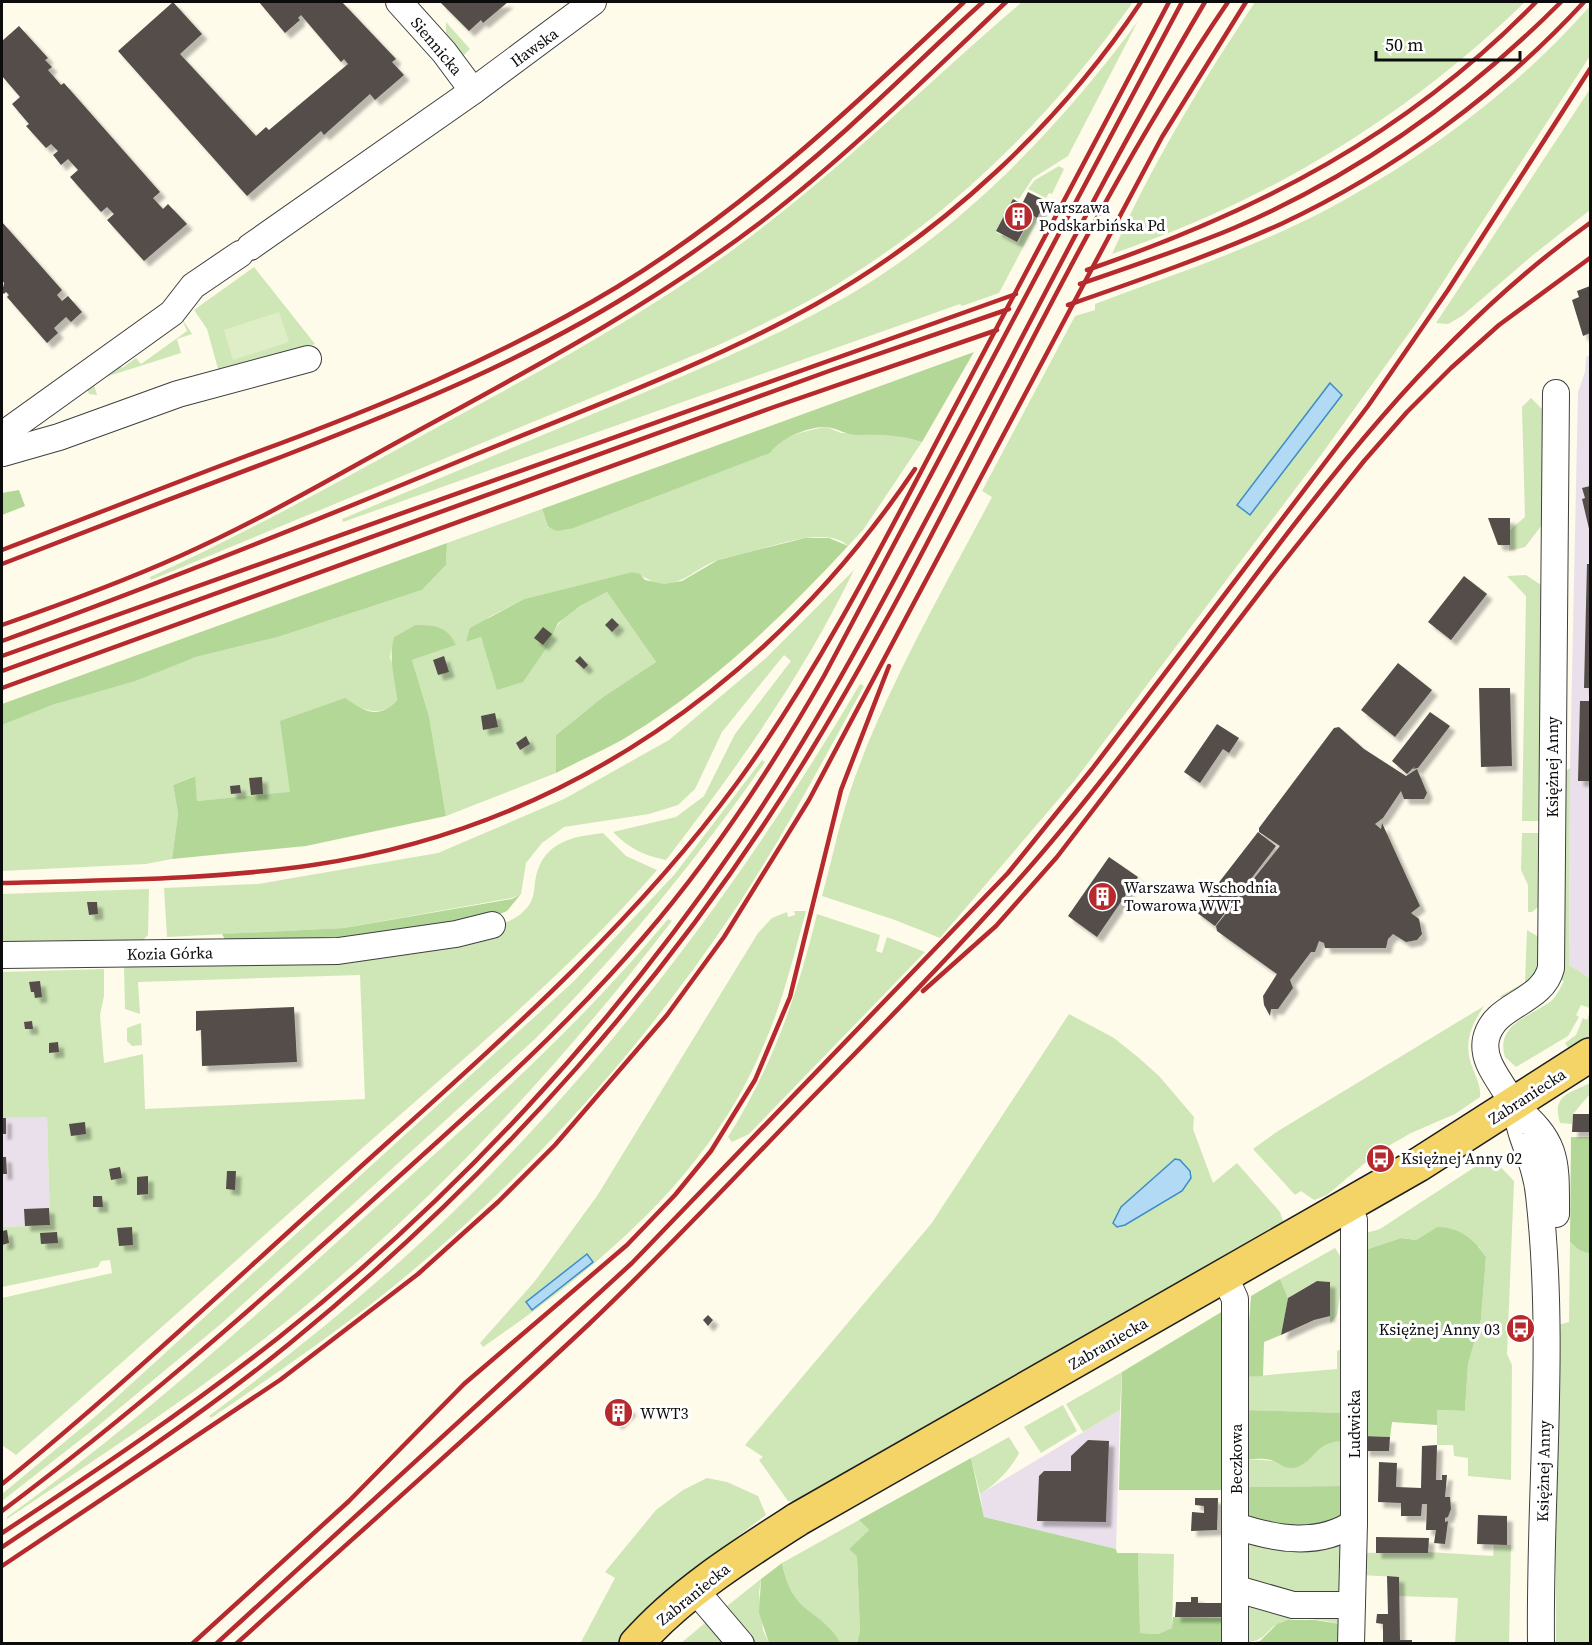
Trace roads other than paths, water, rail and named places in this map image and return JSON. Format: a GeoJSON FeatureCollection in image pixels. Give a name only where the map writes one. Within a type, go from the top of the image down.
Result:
{"type":"FeatureCollection","features":[{"type":"Feature","properties":{"kind":"main road","name":"Zabraniecka"},"geometry":{"type":"LineString","coordinates":[[636,1644],[696,1591],[744,1554],[798,1519],[1348,1206],[1590,1055]]}},
{"type":"Feature","properties":{"kind":"street","name":"Siennicka"},"geometry":{"type":"LineString","coordinates":[[399,2],[444,52],[473,91]]}},
{"type":"Feature","properties":{"kind":"street","name":"Iławska"},"geometry":{"type":"LineString","coordinates":[[2,444],[172,313],[193,286],[473,91],[593,2]]}},
{"type":"Feature","properties":{"kind":"street"},"geometry":{"type":"LineString","coordinates":[[2,444],[59,437],[178,394],[293,360],[308,359]]}},
{"type":"Feature","properties":{"kind":"street","name":"Księżnej Anny"},"geometry":{"type":"LineString","coordinates":[[1541,1644],[1545,1298],[1556,1238],[1554,1160],[1547,1140],[1538,1125],[1513,1105],[1488,1061],[1486,1039],[1494,1022],[1501,1014],[1543,986],[1551,968],[1556,393]]}},
{"type":"Feature","properties":{"kind":"street","name":"Kozia Górka"},"geometry":{"type":"LineString","coordinates":[[2,955],[338,951],[456,934],[492,925]]}},
{"type":"Feature","properties":{"kind":"street","name":"Ludwicka"},"geometry":{"type":"LineString","coordinates":[[1348,1206],[1354,1220],[1354,1523],[1351,1644]]}},
{"type":"Feature","properties":{"kind":"street","name":"Beczkowa"},"geometry":{"type":"LineString","coordinates":[[1225,1276],[1235,1299],[1237,1589],[1235,1644]]}},
{"type":"Feature","properties":{"kind":"street"},"geometry":{"type":"LineString","coordinates":[[1236,1526],[1259,1534],[1320,1539],[1339,1533],[1354,1523]]}},
{"type":"Feature","properties":{"kind":"street"},"geometry":{"type":"LineString","coordinates":[[1237,1589],[1293,1605],[1326,1607],[1352,1605]]}},
{"type":"Feature","properties":{"kind":"street"},"geometry":{"type":"LineString","coordinates":[[696,1591],[741,1644]]}},
{"type":"Feature","properties":{"kind":"water"},"geometry":{"type":"Polygon","coordinates":[[[1330,383],[1342,395],[1250,515],[1237,505],[1330,383]]]}},
{"type":"Feature","properties":{"kind":"water"},"geometry":{"type":"Polygon","coordinates":[[[1175,1159],[1180,1160],[1190,1171],[1191,1178],[1182,1191],[1125,1225],[1117,1227],[1113,1223],[1121,1207],[1175,1159]]]}},
{"type":"Feature","properties":{"kind":"water"},"geometry":{"type":"Polygon","coordinates":[[[587,1254],[593,1262],[532,1310],[526,1302],[587,1254]]]}},
{"type":"Feature","properties":{"kind":"railway"},"geometry":{"type":"LineString","coordinates":[[2,550],[437,380],[528,336],[617,287],[710,224],[798,154],[964,2]]}},
{"type":"Feature","properties":{"kind":"railway"},"geometry":{"type":"LineString","coordinates":[[2,564],[375,420],[515,357],[605,309],[708,242],[793,176],[983,2]]}},
{"type":"Feature","properties":{"kind":"railway"},"geometry":{"type":"LineString","coordinates":[[2,625],[136,575],[240,528],[503,384],[635,308],[720,252],[825,170],[1006,2]]}},
{"type":"Feature","properties":{"kind":"railway"},"geometry":{"type":"LineString","coordinates":[[2,641],[239,551],[648,384],[691,366],[816,304],[864,275],[910,243],[996,172],[1074,91],[1141,2]]}},
{"type":"Feature","properties":{"kind":"railway"},"geometry":{"type":"LineString","coordinates":[[2,1484],[133,1372],[502,1039],[601,942],[694,838],[767,740],[850,604],[1169,2]]}},
{"type":"Feature","properties":{"kind":"railway"},"geometry":{"type":"LineString","coordinates":[[2,1511],[96,1438],[232,1325],[473,1110],[577,1010],[642,939],[693,877],[762,779],[824,676],[1182,2]]}},
{"type":"Feature","properties":{"kind":"railway"},"geometry":{"type":"LineString","coordinates":[[2,1533],[107,1463],[211,1389],[343,1284],[467,1170],[526,1109],[636,980],[688,913],[737,844],[815,722],[909,552],[1099,190],[1205,2]]}},
{"type":"Feature","properties":{"kind":"railway"},"geometry":{"type":"LineString","coordinates":[[2,1547],[184,1424],[289,1344],[365,1280],[509,1142],[576,1069],[640,993],[701,914],[758,833],[812,749],[917,563],[1116,184],[1170,92],[1228,2]]}},
{"type":"Feature","properties":{"kind":"railway"},"geometry":{"type":"LineString","coordinates":[[2,1566],[280,1380],[418,1274],[498,1202],[555,1145],[667,1015],[724,937],[809,800],[1162,137],[1246,2]]}},
{"type":"Feature","properties":{"kind":"railway"},"geometry":{"type":"LineString","coordinates":[[1087,270],[1212,222],[1328,163],[1383,129],[1435,92],[1487,49],[1536,2]]}},
{"type":"Feature","properties":{"kind":"railway"},"geometry":{"type":"LineString","coordinates":[[1080,284],[1234,228],[1324,184],[1408,131],[1448,101],[1525,37],[1561,2]]}},
{"type":"Feature","properties":{"kind":"railway"},"geometry":{"type":"LineString","coordinates":[[1068,305],[1176,267],[1255,235],[1323,203],[1364,180],[1443,127],[1481,98],[1517,68],[1584,2]]}},
{"type":"Feature","properties":{"kind":"railway"},"geometry":{"type":"LineString","coordinates":[[216,1644],[632,1263],[1008,873],[1092,769],[1368,406],[1448,290],[1590,69]]}},
{"type":"Feature","properties":{"kind":"railway"},"geometry":{"type":"LineString","coordinates":[[236,1644],[588,1325],[693,1221],[910,997],[1021,877],[1091,794],[1288,533],[1356,448],[1427,367],[1505,291],[1590,223]]}},
{"type":"Feature","properties":{"kind":"railway"},"geometry":{"type":"LineString","coordinates":[[923,991],[996,926],[1057,857],[1278,569],[1364,461],[1407,412],[1499,325],[1590,258]]}},
{"type":"Feature","properties":{"kind":"railway"},"geometry":{"type":"LineString","coordinates":[[2,656],[1016,294]]}},
{"type":"Feature","properties":{"kind":"railway"},"geometry":{"type":"LineString","coordinates":[[2,671],[829,371],[1009,309]]}},
{"type":"Feature","properties":{"kind":"railway"},"geometry":{"type":"LineString","coordinates":[[2,688],[774,407],[997,330]]}},
{"type":"Feature","properties":{"kind":"railway"},"geometry":{"type":"LineString","coordinates":[[2,883],[236,874],[313,865],[406,846],[494,817],[578,778],[656,732],[729,677],[797,614],[859,545],[915,469]]}},
{"type":"Feature","properties":{"kind":"railway"},"geometry":{"type":"LineString","coordinates":[[192,1644],[349,1501],[464,1384],[627,1245],[675,1195],[711,1151],[755,1080],[790,997],[841,790],[889,666]]}},
{"type":"Feature","properties":{"kind":"place","name":"Warszawa Podskarbińska Pd"},"geometry":{"type":"Point","coordinates":[1018,216]}},
{"type":"Feature","properties":{"kind":"place","name":"Warszawa Wschodnia Towarowa WWT"},"geometry":{"type":"Point","coordinates":[1103,896]}},
{"type":"Feature","properties":{"kind":"place","name":"Księżnej Anny 02"},"geometry":{"type":"Point","coordinates":[1380,1158]}},
{"type":"Feature","properties":{"kind":"place","name":"Księżnej Anny 03"},"geometry":{"type":"Point","coordinates":[1521,1329]}},
{"type":"Feature","properties":{"kind":"place","name":"WWT3"},"geometry":{"type":"Point","coordinates":[619,1413]}}]}
